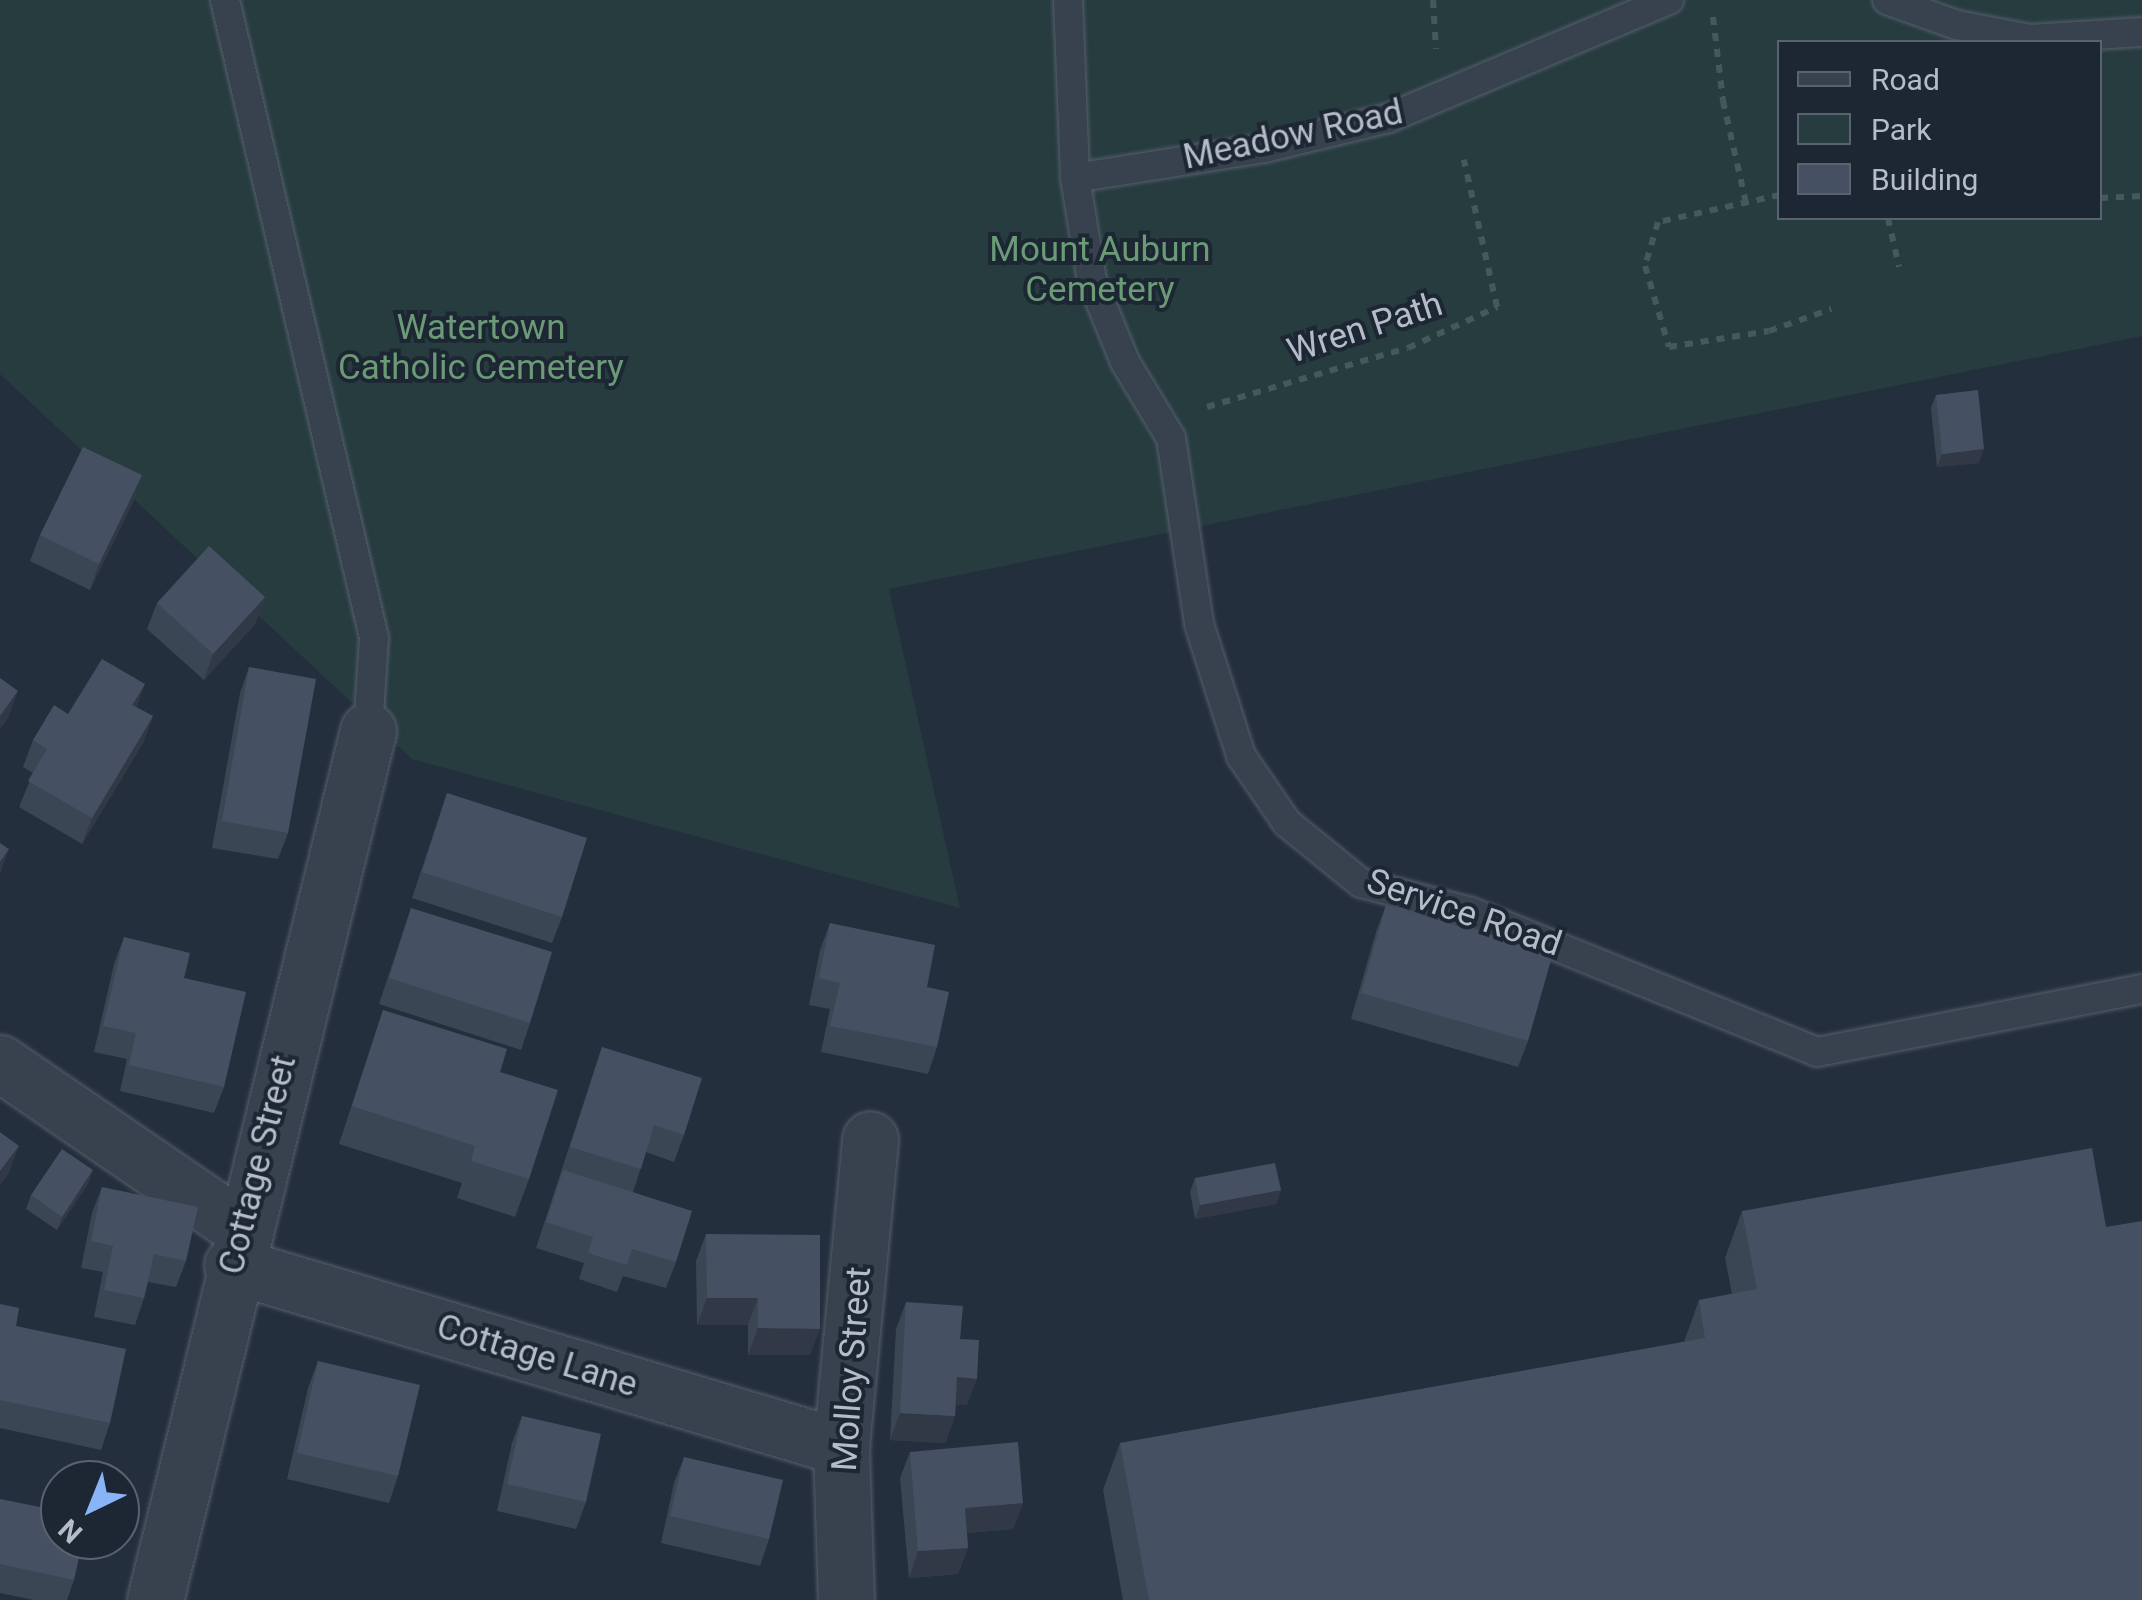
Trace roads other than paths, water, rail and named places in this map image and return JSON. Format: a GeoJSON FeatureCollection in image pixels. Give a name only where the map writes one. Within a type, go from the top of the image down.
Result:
{"type":"FeatureCollection","features":[{"type":"Feature","properties":{"kind":"street","name":"Cottage Street"},"geometry":{"type":"LineString","coordinates":[[155,1600],[237,1247],[368,731]]}},
{"type":"Feature","properties":{"kind":"street","name":"Cottage Lane"},"geometry":{"type":"LineString","coordinates":[[0,1063],[237,1247],[841,1448]]}},
{"type":"Feature","properties":{"kind":"street","name":"Molloy Street"},"geometry":{"type":"LineString","coordinates":[[846,1600],[841,1448],[870,1139]]}},
{"type":"Feature","properties":{"kind":"lane"},"geometry":{"type":"LineString","coordinates":[[225,0],[374,638],[368,731]]}},
{"type":"Feature","properties":{"kind":"lane"},"geometry":{"type":"LineString","coordinates":[[1068,0],[1074,178]]}},
{"type":"Feature","properties":{"kind":"lane","name":"Meadow Road"},"geometry":{"type":"LineString","coordinates":[[1074,178],[1265,148],[1389,118],[1668,0]]}},
{"type":"Feature","properties":{"kind":"lane"},"geometry":{"type":"LineString","coordinates":[[1887,0],[1957,25],[2031,39],[2142,32]]}},
{"type":"Feature","properties":{"kind":"lane","name":"Service Road"},"geometry":{"type":"LineString","coordinates":[[1074,178],[1092,281],[1125,362],[1170,438],[1199,624],[1241,756],[1287,824],[1361,883],[1471,912],[1816,1052],[2142,990]]}},
{"type":"Feature","properties":{"kind":"park label","name":"Mount Auburn Cemetery"},"geometry":{"type":"Point","coordinates":[1100,270]}},
{"type":"Feature","properties":{"kind":"park label","name":"Watertown Catholic Cemetery"},"geometry":{"type":"Point","coordinates":[481,348]}}]}
